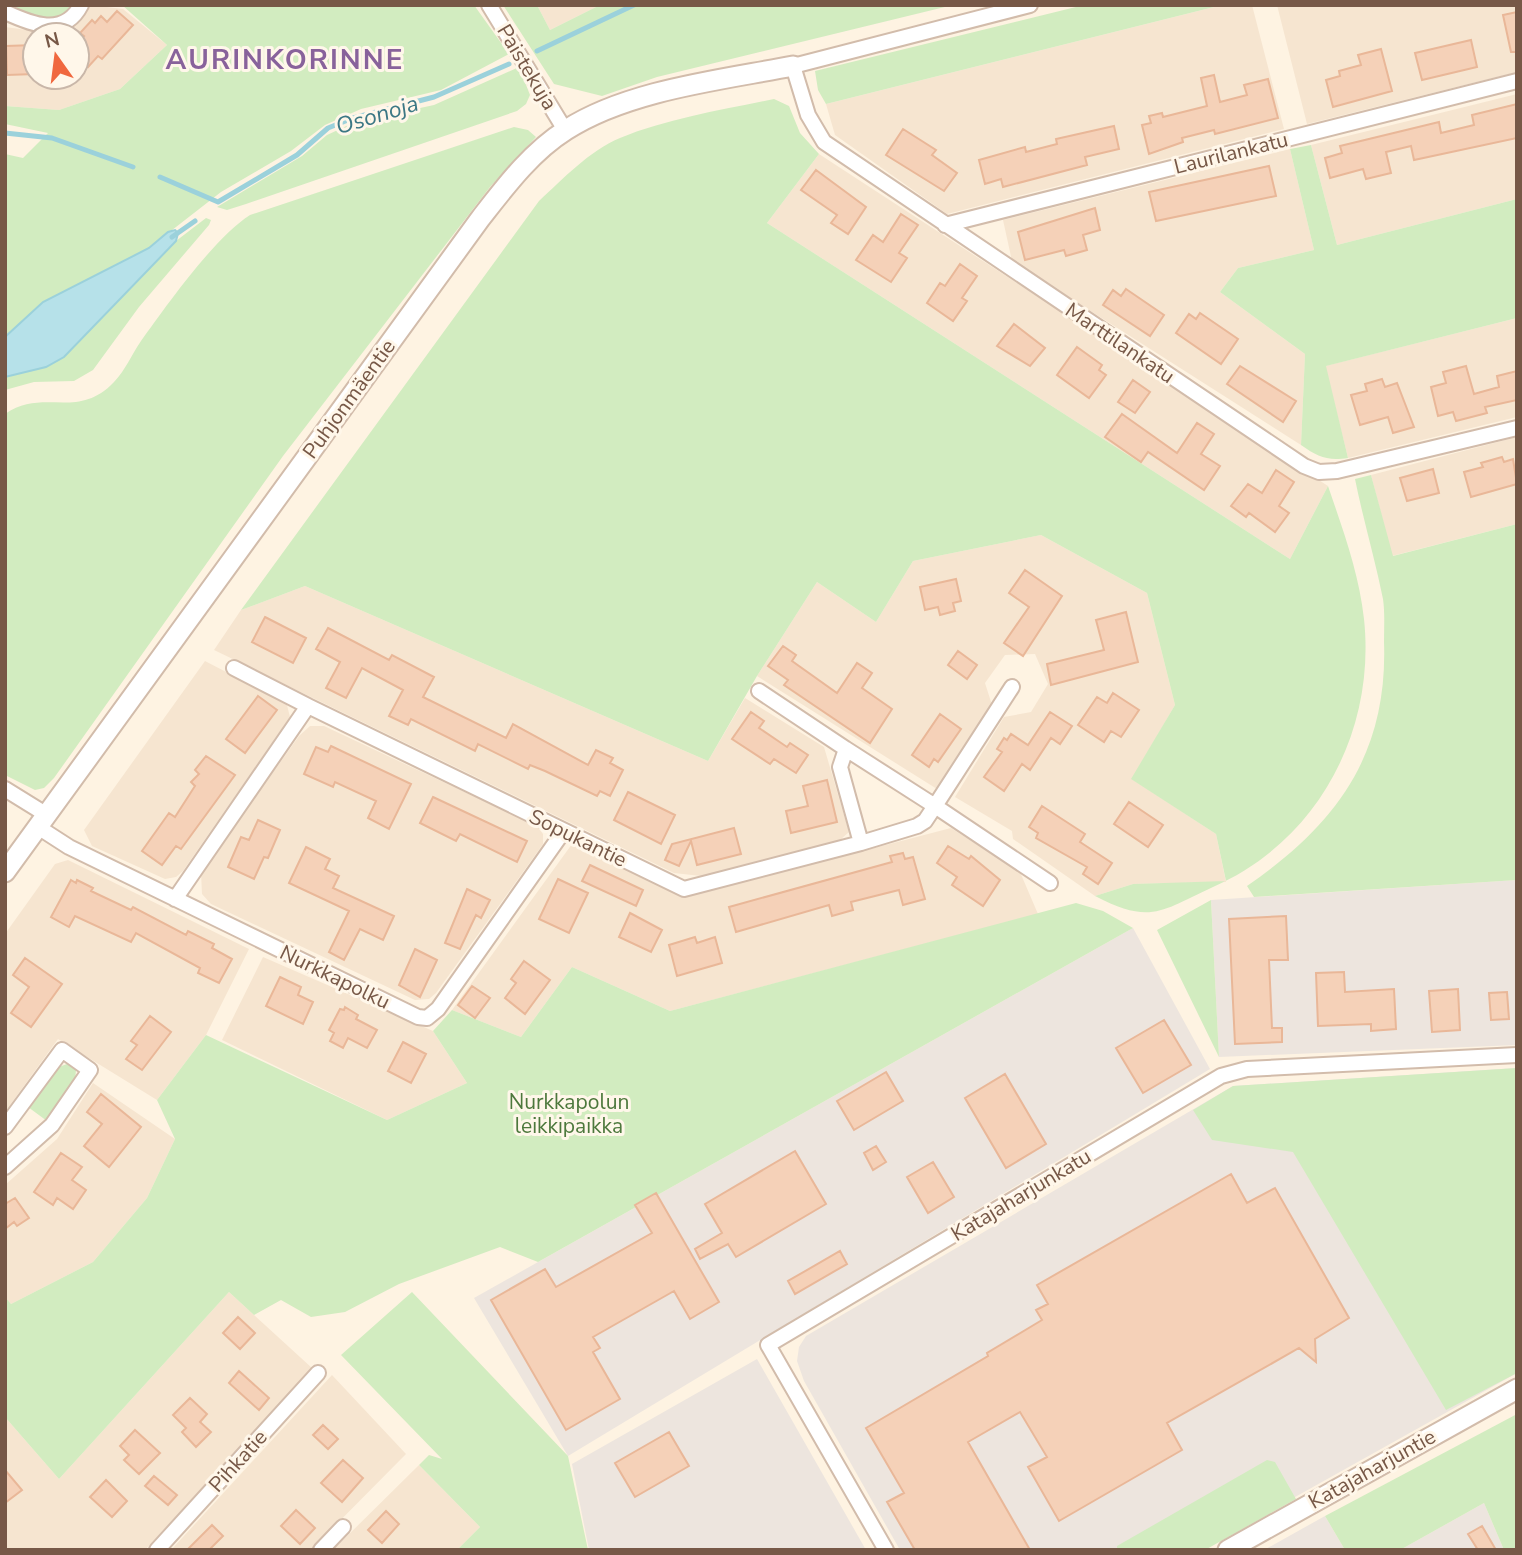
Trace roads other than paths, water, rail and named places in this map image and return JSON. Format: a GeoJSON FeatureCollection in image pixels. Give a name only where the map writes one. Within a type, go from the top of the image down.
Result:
{"type":"FeatureCollection","features":[{"type":"Feature","properties":{"kind":"street"},"geometry":{"type":"LineString","coordinates":[[5,12],[26,22],[57,26],[69,21],[81,5]]}},
{"type":"Feature","properties":{"kind":"street","name":"Paistekuja"},"geometry":{"type":"LineString","coordinates":[[489,5],[565,130]]}},
{"type":"Feature","properties":{"kind":"street"},"geometry":{"type":"LineString","coordinates":[[793,66],[1030,5]]}},
{"type":"Feature","properties":{"kind":"street","name":"Puhjonmäentie"},"geometry":{"type":"LineString","coordinates":[[5,872],[480,219],[517,174],[565,130],[603,111],[688,86],[793,66]]}},
{"type":"Feature","properties":{"kind":"street","name":"Marttilankatu"},"geometry":{"type":"LineString","coordinates":[[793,66],[808,115],[824,142],[1287,455],[1319,472],[1337,471],[1517,428]]}},
{"type":"Feature","properties":{"kind":"street","name":"Laurilankatu"},"geometry":{"type":"LineString","coordinates":[[945,225],[1517,81]]}},
{"type":"Feature","properties":{"kind":"street","name":"Sopukantie"},"geometry":{"type":"LineString","coordinates":[[234,668],[563,832],[684,888],[862,843],[917,826],[925,821],[1012,687]]}},
{"type":"Feature","properties":{"kind":"street"},"geometry":{"type":"LineString","coordinates":[[759,691],[1050,883]]}},
{"type":"Feature","properties":{"kind":"street"},"geometry":{"type":"LineString","coordinates":[[174,899],[308,706]]}},
{"type":"Feature","properties":{"kind":"street"},"geometry":{"type":"LineString","coordinates":[[846,749],[840,767],[862,843]]}},
{"type":"Feature","properties":{"kind":"street","name":"Nurkkapolku"},"geometry":{"type":"LineString","coordinates":[[5,789],[42,821],[58,841],[418,1017],[427,1018],[438,1009],[563,832]]}},
{"type":"Feature","properties":{"kind":"street"},"geometry":{"type":"LineString","coordinates":[[5,1127],[62,1050],[90,1070],[52,1125],[5,1167]]}},
{"type":"Feature","properties":{"kind":"street","name":"Katajaharjunkatu"},"geometry":{"type":"LineString","coordinates":[[886,1550],[768,1345],[1221,1076],[1247,1069],[1517,1055]]}},
{"type":"Feature","properties":{"kind":"street","name":"Pihkatie"},"geometry":{"type":"LineString","coordinates":[[158,1550],[318,1373]]}},
{"type":"Feature","properties":{"kind":"street","name":"Katajaharjuntie"},"geometry":{"type":"LineString","coordinates":[[1228,1550],[1517,1389]]}},
{"type":"Feature","properties":{"kind":"street"},"geometry":{"type":"LineString","coordinates":[[321,1550],[343,1527]]}},
{"type":"Feature","properties":{"kind":"water"},"geometry":{"type":"Polygon","coordinates":[[[175,230],[178,233],[176,241],[64,357],[46,367],[5,377],[5,337],[43,302],[149,248],[168,232],[175,230]]]}},
{"type":"Feature","properties":{"kind":"waterway","name":"Osonoja"},"geometry":{"type":"LineString","coordinates":[[537,51],[634,5]]}},
{"type":"Feature","properties":{"kind":"waterway","name":"Osonoja"},"geometry":{"type":"LineString","coordinates":[[160,177],[218,202],[297,155],[328,128],[353,118],[434,97],[509,64]]}},
{"type":"Feature","properties":{"kind":"waterway"},"geometry":{"type":"LineString","coordinates":[[5,133],[52,138],[133,167]]}},
{"type":"Feature","properties":{"kind":"waterway","name":"Osonoja"},"geometry":{"type":"LineString","coordinates":[[172,237],[195,221]]}},
{"type":"Feature","properties":{"kind":"district","name":"AURINKORINNE"},"geometry":{"type":"Point","coordinates":[285,60]}},
{"type":"Feature","properties":{"kind":"park label","name":"Nurkkapolun leikkipaikka"},"geometry":{"type":"Point","coordinates":[569,1114]}}]}
